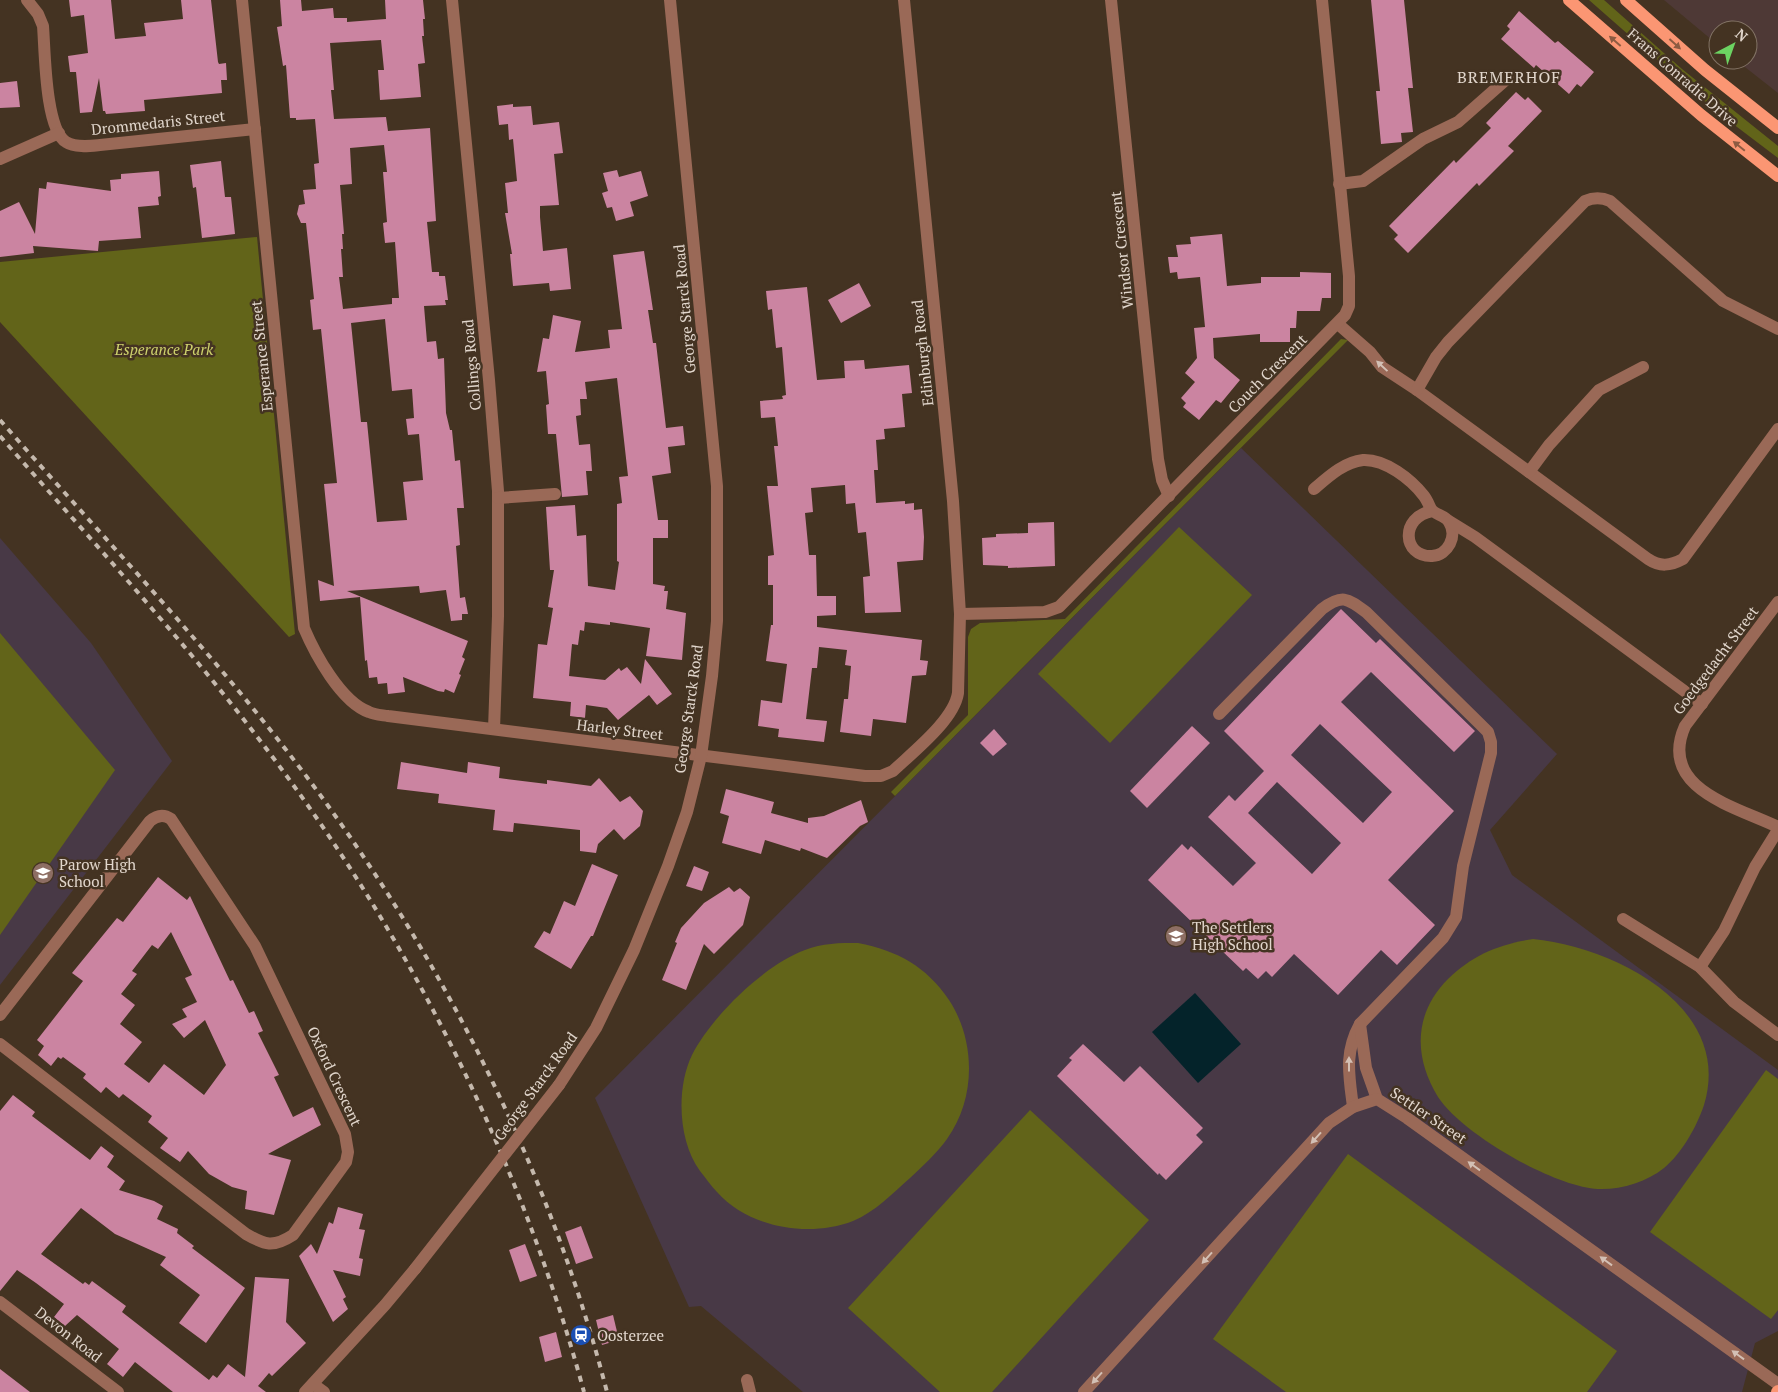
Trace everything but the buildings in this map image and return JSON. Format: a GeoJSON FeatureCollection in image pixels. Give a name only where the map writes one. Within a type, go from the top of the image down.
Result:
{"type":"FeatureCollection","features":[{"type":"Feature","properties":{"kind":"main road","name":"Frans Conradie Drive"},"geometry":{"type":"LineString","coordinates":[[1569,0],[1701,115],[1778,176]]}},
{"type":"Feature","properties":{"kind":"main road","name":"Frans Conradie Drive"},"geometry":{"type":"LineString","coordinates":[[1626,0],[1705,70],[1778,128]]}},
{"type":"Feature","properties":{"kind":"street"},"geometry":{"type":"LineString","coordinates":[[0,159],[59,133],[51,111],[43,26],[38,14],[27,0]]}},
{"type":"Feature","properties":{"kind":"street","name":"Esperance Street"},"geometry":{"type":"LineString","coordinates":[[242,0],[304,628],[313,650],[346,696]]}},
{"type":"Feature","properties":{"kind":"street","name":"Collings Road"},"geometry":{"type":"LineString","coordinates":[[452,0],[489,380],[498,498],[498,616],[494,729]]}},
{"type":"Feature","properties":{"kind":"street","name":"George Starck Road"},"geometry":{"type":"LineString","coordinates":[[309,1388],[415,1269],[559,1085],[596,1028],[634,950],[684,821],[701,756],[717,621],[717,486],[670,0]]}},
{"type":"Feature","properties":{"kind":"street","name":"Edinburgh Road"},"geometry":{"type":"LineString","coordinates":[[904,0],[953,501],[960,614],[956,704]]}},
{"type":"Feature","properties":{"kind":"street","name":"Windsor Crescent"},"geometry":{"type":"LineString","coordinates":[[1111,0],[1158,460],[1162,480],[1169,496]]}},
{"type":"Feature","properties":{"kind":"street","name":"Couch Crescent"},"geometry":{"type":"LineString","coordinates":[[960,614],[1045,612],[1060,607],[1338,324],[1349,306],[1350,294],[1322,0]]}},
{"type":"Feature","properties":{"kind":"street"},"geometry":{"type":"LineString","coordinates":[[1339,184],[1363,181],[1423,138],[1458,122],[1509,76]]}},
{"type":"Feature","properties":{"kind":"street","name":"Drommedaris Street"},"geometry":{"type":"LineString","coordinates":[[59,133],[67,142],[84,146],[255,129]]}},
{"type":"Feature","properties":{"kind":"street"},"geometry":{"type":"LineString","coordinates":[[1417,390],[1436,357],[1448,342],[1585,201],[1592,198],[1599,197],[1610,201],[1722,301],[1778,329]]}},
{"type":"Feature","properties":{"kind":"street"},"geometry":{"type":"LineString","coordinates":[[1338,324],[1359,342],[1382,367],[1417,390],[1648,559],[1660,565],[1667,565],[1683,559],[1778,429]]}},
{"type":"Feature","properties":{"kind":"street"},"geometry":{"type":"LineString","coordinates":[[1529,472],[1548,444],[1599,390],[1643,367]]}},
{"type":"Feature","properties":{"kind":"street"},"geometry":{"type":"LineString","coordinates":[[1314,489],[1337,470],[1350,464],[1362,460],[1376,462],[1397,473],[1416,488],[1424,496],[1432,511]]}},
{"type":"Feature","properties":{"kind":"street"},"geometry":{"type":"LineString","coordinates":[[498,498],[555,494]]}},
{"type":"Feature","properties":{"kind":"street"},"geometry":{"type":"LineString","coordinates":[[1449,521],[1452,528],[1451,541],[1448,547],[1437,555],[1423,555],[1412,546],[1408,533],[1413,520],[1418,515],[1432,511],[1444,516],[1702,704]]}},
{"type":"Feature","properties":{"kind":"street"},"geometry":{"type":"LineString","coordinates":[[1451,541],[1481,543]]}},
{"type":"Feature","properties":{"kind":"street"},"geometry":{"type":"LineString","coordinates":[[1219,714],[1317,613],[1331,602],[1347,599],[1366,612],[1488,732],[1491,742],[1489,768],[1464,858],[1456,917],[1443,938],[1360,1024],[1349,1048],[1349,1072],[1353,1107]]}},
{"type":"Feature","properties":{"kind":"street","name":"Goedgedacht Street"},"geometry":{"type":"LineString","coordinates":[[1778,602],[1685,726],[1679,743],[1678,753],[1683,768],[1691,780],[1710,797],[1778,829]]}},
{"type":"Feature","properties":{"kind":"street","name":"Harley Street"},"geometry":{"type":"LineString","coordinates":[[346,696],[368,712],[378,715],[865,776],[881,776],[893,771],[949,716],[956,704]]}},
{"type":"Feature","properties":{"kind":"street","name":"Oxford Crescent"},"geometry":{"type":"LineString","coordinates":[[0,1015],[150,821],[161,815],[171,819],[255,946],[345,1134],[348,1152],[343,1168],[293,1235],[282,1243],[264,1244],[246,1234],[0,1044]]}},
{"type":"Feature","properties":{"kind":"street"},"geometry":{"type":"LineString","coordinates":[[1700,967],[1724,932],[1755,868],[1778,829]]}},
{"type":"Feature","properties":{"kind":"street"},"geometry":{"type":"LineString","coordinates":[[1623,919],[1700,967],[1734,1002],[1778,1035]]}},
{"type":"Feature","properties":{"kind":"street"},"geometry":{"type":"LineString","coordinates":[[1360,1024],[1366,1068],[1377,1099]]}},
{"type":"Feature","properties":{"kind":"street","name":"Settler Street"},"geometry":{"type":"LineString","coordinates":[[1084,1392],[1329,1123],[1353,1107],[1377,1099],[1415,1124],[1778,1384]]}},
{"type":"Feature","properties":{"kind":"street","name":"Devon Road"},"geometry":{"type":"LineString","coordinates":[[0,1302],[118,1392]]}},
{"type":"Feature","properties":{"kind":"street"},"geometry":{"type":"LineString","coordinates":[[309,1388],[324,1392]]}},
{"type":"Feature","properties":{"kind":"shaded area"},"geometry":{"type":"Polygon","coordinates":[[[1664,0],[1778,0],[1778,93],[1749,70],[1758,70],[1758,20],[1708,20],[1708,37],[1664,0]]]}},
{"type":"Feature","properties":{"kind":"shaded area","name":"The Settlers High School"},"geometry":{"type":"Polygon","coordinates":[[[1241,448],[1557,754],[1490,830],[1512,875],[1778,1070],[1778,1331],[1755,1343],[1742,1392],[803,1392],[701,1306],[689,1307],[595,1098],[1241,448]]]}},
{"type":"Feature","properties":{"kind":"shaded area","name":"Parow High School"},"geometry":{"type":"Polygon","coordinates":[[[0,538],[91,643],[172,761],[0,985],[0,538]]]}},
{"type":"Feature","properties":{"kind":"green space"},"geometry":{"type":"Polygon","coordinates":[[[1589,0],[1604,0],[1682,69],[1778,146],[1778,158],[1712,108],[1589,0]]]}},
{"type":"Feature","properties":{"kind":"green space","name":"Esperance Park"},"geometry":{"type":"Polygon","coordinates":[[[257,237],[295,634],[289,637],[0,322],[0,262],[257,237]]]}},
{"type":"Feature","properties":{"kind":"green space"},"geometry":{"type":"Polygon","coordinates":[[[1341,339],[1348,340],[895,796],[891,792],[968,715],[968,637],[971,629],[980,623],[1065,619],[1341,339]]]}},
{"type":"Feature","properties":{"kind":"green space"},"geometry":{"type":"Polygon","coordinates":[[[1179,527],[1252,595],[1110,743],[1038,674],[1179,527]]]}},
{"type":"Feature","properties":{"kind":"green space"},"geometry":{"type":"Polygon","coordinates":[[[0,633],[115,770],[0,935],[0,633]]]}},
{"type":"Feature","properties":{"kind":"green space"},"geometry":{"type":"Polygon","coordinates":[[[1533,939],[1565,944],[1598,954],[1630,969],[1660,988],[1684,1011],[1701,1038],[1709,1070],[1704,1105],[1693,1130],[1677,1155],[1664,1168],[1650,1177],[1624,1186],[1598,1189],[1579,1186],[1534,1169],[1510,1156],[1467,1127],[1438,1097],[1430,1082],[1421,1051],[1421,1035],[1423,1020],[1437,992],[1457,971],[1477,957],[1509,944],[1533,939]]]}},
{"type":"Feature","properties":{"kind":"green space"},"geometry":{"type":"Polygon","coordinates":[[[858,943],[886,950],[910,962],[931,978],[949,1000],[958,1016],[968,1051],[969,1070],[963,1106],[957,1123],[947,1139],[934,1154],[890,1196],[861,1217],[836,1226],[818,1229],[799,1229],[762,1221],[730,1204],[717,1192],[693,1159],[687,1145],[682,1114],[683,1083],[687,1068],[692,1055],[712,1024],[741,994],[773,967],[789,957],[818,946],[858,943]]]}},
{"type":"Feature","properties":{"kind":"green space"},"geometry":{"type":"Polygon","coordinates":[[[1766,1070],[1778,1079],[1778,1310],[1771,1319],[1650,1232],[1766,1070]]]}},
{"type":"Feature","properties":{"kind":"green space"},"geometry":{"type":"Polygon","coordinates":[[[1030,1110],[1149,1220],[992,1392],[940,1392],[848,1308],[1030,1110]]]}},
{"type":"Feature","properties":{"kind":"green space"},"geometry":{"type":"Polygon","coordinates":[[[1348,1154],[1617,1351],[1587,1392],[1286,1392],[1213,1339],[1348,1154]]]}},
{"type":"Feature","properties":{"kind":"water"},"geometry":{"type":"Polygon","coordinates":[[[1195,993],[1241,1044],[1198,1083],[1152,1032],[1195,993]]]}},
{"type":"Feature","properties":{"kind":"railway"},"geometry":{"type":"LineString","coordinates":[[0,420],[189,632],[262,719],[348,835],[397,908],[442,984],[483,1063],[521,1143],[554,1225],[583,1308],[607,1392]]}},
{"type":"Feature","properties":{"kind":"railway"},"geometry":{"type":"LineString","coordinates":[[0,436],[145,600],[216,684],[283,771],[333,841],[379,914],[422,990],[462,1067],[498,1146],[531,1227],[559,1309],[584,1392]]}},
{"type":"Feature","properties":{"kind":"place","name":"Parow High School"},"geometry":{"type":"Point","coordinates":[43,873]}},
{"type":"Feature","properties":{"kind":"place","name":"The Settlers High School"},"geometry":{"type":"Point","coordinates":[1176,936]}},
{"type":"Feature","properties":{"kind":"place","name":"Oosterzee"},"geometry":{"type":"Point","coordinates":[581,1335]}},
{"type":"Feature","properties":{"kind":"district","name":"BREMERHOF"},"geometry":{"type":"Point","coordinates":[1509,77]}}]}
